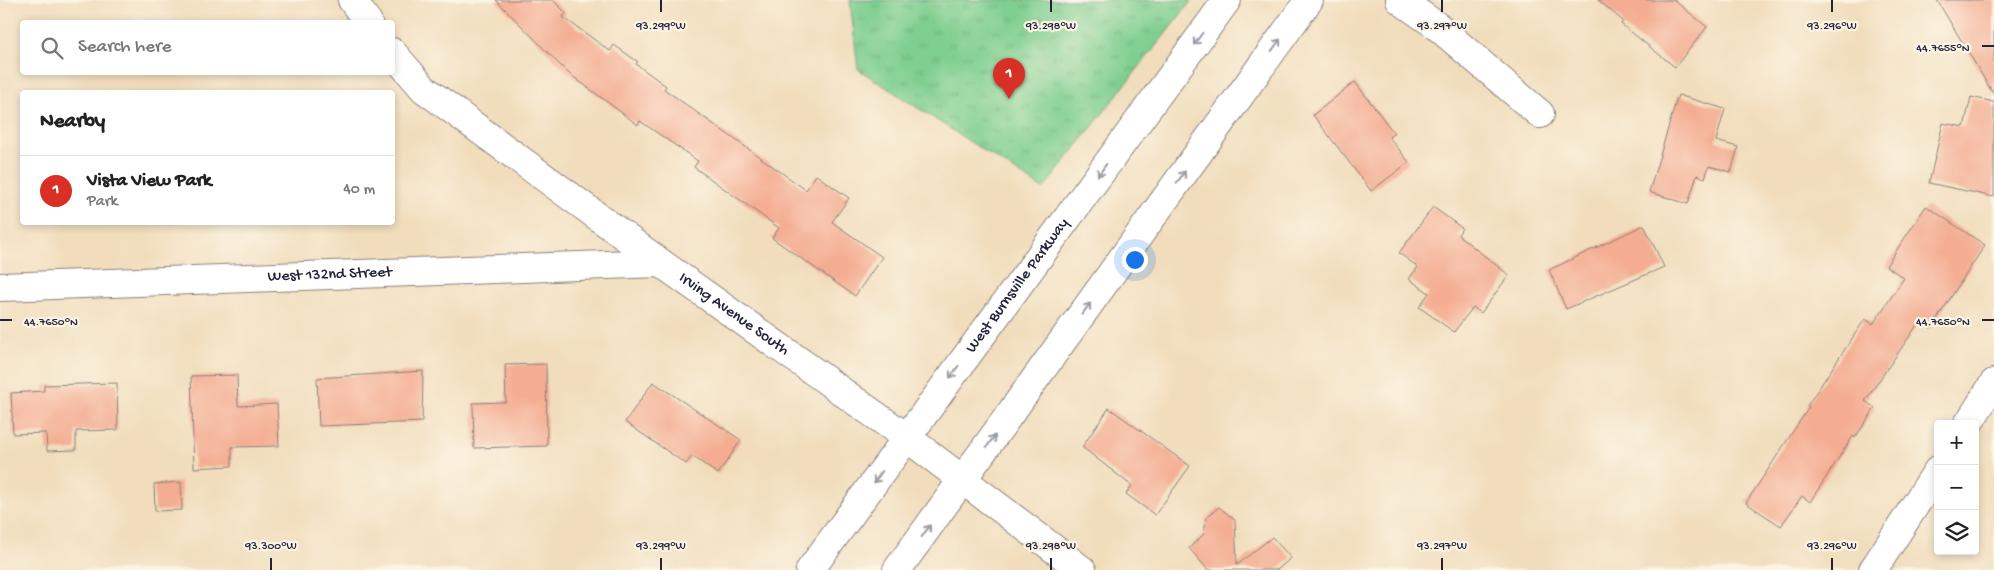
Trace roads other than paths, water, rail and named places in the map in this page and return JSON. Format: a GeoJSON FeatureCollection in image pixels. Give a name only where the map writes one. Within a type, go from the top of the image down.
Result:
{"type":"FeatureCollection","features":[{"type":"Feature","properties":{"kind":"street"},"geometry":{"type":"LineString","coordinates":[[352,0],[367,20]]}},
{"type":"Feature","properties":{"kind":"street","name":"West Burnsville Parkway"},"geometry":{"type":"LineString","coordinates":[[810,570],[1227,0]]}},
{"type":"Feature","properties":{"kind":"street"},"geometry":{"type":"LineString","coordinates":[[897,570],[1309,0]]}},
{"type":"Feature","properties":{"kind":"street"},"geometry":{"type":"LineString","coordinates":[[1400,0],[1437,26],[1540,114]]}},
{"type":"Feature","properties":{"kind":"street","name":"Irving Avenue South"},"geometry":{"type":"LineString","coordinates":[[395,55],[424,89],[661,263],[906,438],[1082,570]]}},
{"type":"Feature","properties":{"kind":"street","name":"West 132nd Street"},"geometry":{"type":"LineString","coordinates":[[0,287],[661,263]]}},
{"type":"Feature","properties":{"kind":"street"},"geometry":{"type":"LineString","coordinates":[[1971,420],[1994,384]]}},
{"type":"Feature","properties":{"kind":"street"},"geometry":{"type":"LineString","coordinates":[[1873,570],[1934,476]]}},
{"type":"Feature","properties":{"kind":"place","name":"Vista View Park"},"geometry":{"type":"Point","coordinates":[1009,99]}}]}
